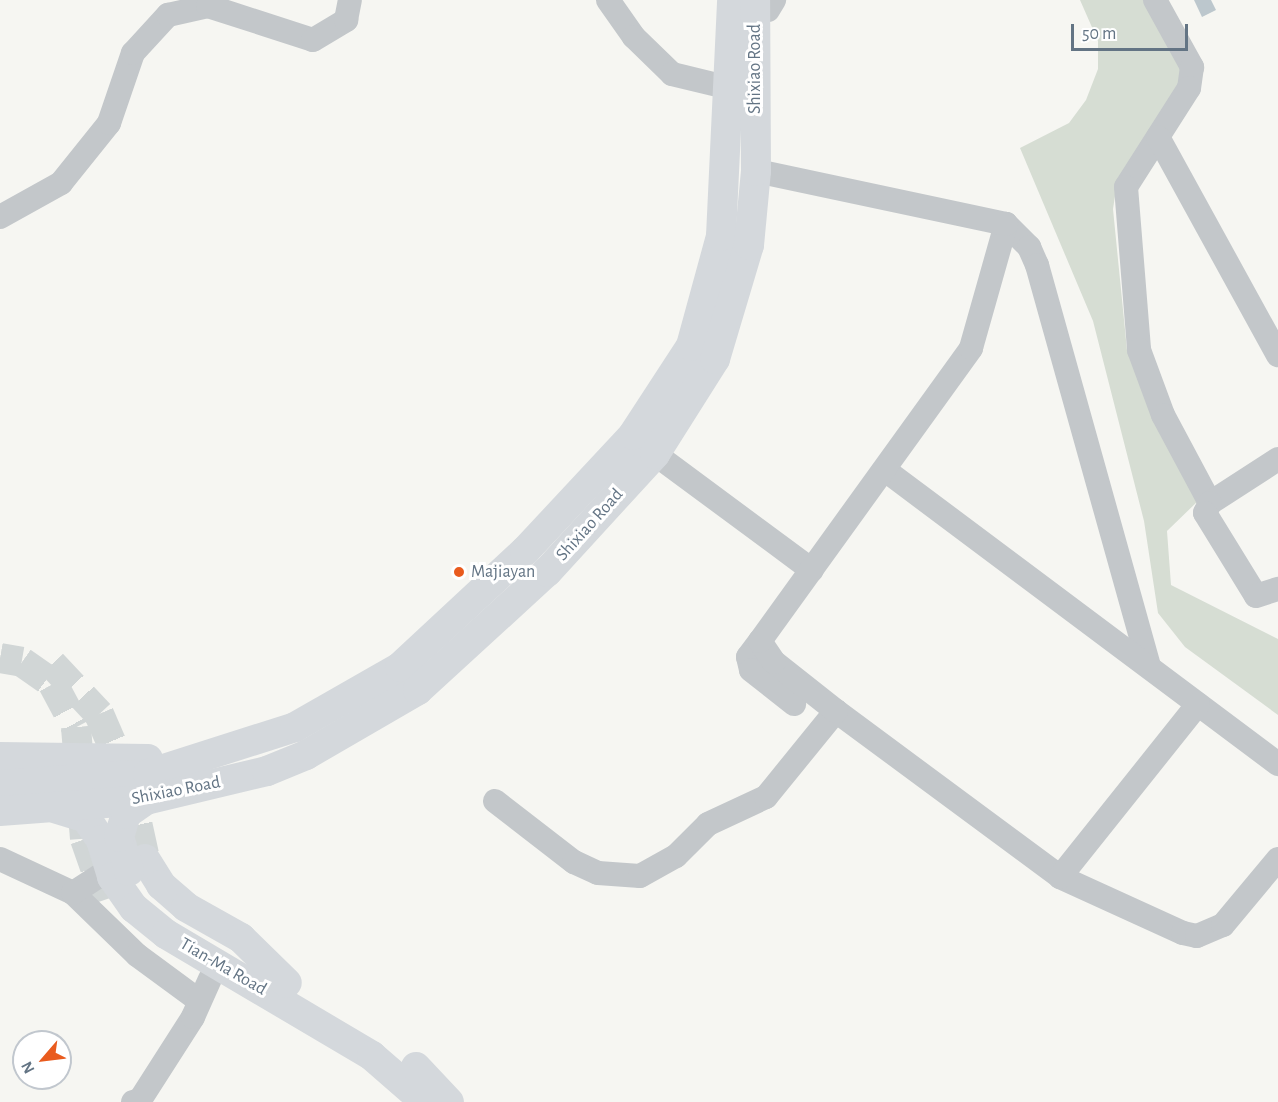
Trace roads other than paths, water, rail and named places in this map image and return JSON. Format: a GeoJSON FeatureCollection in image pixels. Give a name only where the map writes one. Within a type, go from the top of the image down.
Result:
{"type":"FeatureCollection","features":[{"type":"Feature","properties":{"kind":"main road","name":"Shixiao Road"},"geometry":{"type":"LineString","coordinates":[[0,811],[146,800],[267,771],[382,715],[498,621],[655,454],[715,359],[727,326],[749,245],[756,171],[744,57],[732,0]]}},
{"type":"Feature","properties":{"kind":"main road","name":"Shixiao Road"},"geometry":{"type":"LineString","coordinates":[[0,785],[106,780],[208,758],[334,709],[400,668],[502,574],[633,435],[690,346],[708,291],[721,236],[730,88],[766,2]]}},
{"type":"Feature","properties":{"kind":"main road"},"geometry":{"type":"LineString","coordinates":[[0,758],[208,758]]}},
{"type":"Feature","properties":{"kind":"main road","name":"Tian-Ma Road"},"geometry":{"type":"LineString","coordinates":[[146,800],[126,814],[119,837],[128,869],[147,897],[176,921],[282,991],[372,1056],[425,1102]]}},
{"type":"Feature","properties":{"kind":"main road","name":"Tian-Ma Road"},"geometry":{"type":"LineString","coordinates":[[54,808],[86,818],[102,840],[110,869],[134,908],[166,934],[383,1038],[449,1102]]}},
{"type":"Feature","properties":{"kind":"main road"},"geometry":{"type":"LineString","coordinates":[[145,859],[161,885],[186,907],[241,938],[282,991]]}},
{"type":"Feature","properties":{"kind":"main road"},"geometry":{"type":"LineString","coordinates":[[106,899],[203,989],[282,991]]}},
{"type":"Feature","properties":{"kind":"street"},"geometry":{"type":"LineString","coordinates":[[0,217],[61,183],[109,123],[133,53],[168,15],[208,6],[313,40],[346,20],[350,0]]}},
{"type":"Feature","properties":{"kind":"street"},"geometry":{"type":"LineString","coordinates":[[608,0],[634,38],[672,74],[730,88]]}},
{"type":"Feature","properties":{"kind":"street"},"geometry":{"type":"LineString","coordinates":[[721,0],[744,57]]}},
{"type":"Feature","properties":{"kind":"street"},"geometry":{"type":"LineString","coordinates":[[1155,0],[1192,67],[1189,88],[1126,187],[1139,350],[1163,415],[1210,503],[1206,520],[1256,596],[1278,589]]}},
{"type":"Feature","properties":{"kind":"street"},"geometry":{"type":"LineString","coordinates":[[1158,137],[1278,355]]}},
{"type":"Feature","properties":{"kind":"street"},"geometry":{"type":"LineString","coordinates":[[756,171],[1006,224],[1037,265],[1149,667]]}},
{"type":"Feature","properties":{"kind":"street"},"geometry":{"type":"LineString","coordinates":[[794,704],[747,664],[760,641],[971,348],[1006,224]]}},
{"type":"Feature","properties":{"kind":"street"},"geometry":{"type":"LineString","coordinates":[[655,454],[812,570]]}},
{"type":"Feature","properties":{"kind":"street"},"geometry":{"type":"LineString","coordinates":[[1210,503],[1276,465]]}},
{"type":"Feature","properties":{"kind":"street"},"geometry":{"type":"LineString","coordinates":[[885,470],[1278,764]]}},
{"type":"Feature","properties":{"kind":"street"},"geometry":{"type":"LineString","coordinates":[[760,641],[774,662],[836,711],[1060,877],[1197,936],[1223,924],[1278,859]]}},
{"type":"Feature","properties":{"kind":"street"},"geometry":{"type":"LineString","coordinates":[[1060,877],[1198,704]]}},
{"type":"Feature","properties":{"kind":"street"},"geometry":{"type":"LineString","coordinates":[[495,801],[574,862],[598,873],[640,876],[676,856],[708,824],[766,796],[836,711]]}},
{"type":"Feature","properties":{"kind":"street"},"geometry":{"type":"LineString","coordinates":[[0,859],[74,893],[137,955],[203,989],[192,1017],[133,1102]]}},
{"type":"Feature","properties":{"kind":"street"},"geometry":{"type":"LineString","coordinates":[[74,893],[110,869]]}},
{"type":"Feature","properties":{"kind":"tunnel"},"geometry":{"type":"LineString","coordinates":[[0,658],[22,662],[53,684],[76,727],[85,839],[106,899]]}},
{"type":"Feature","properties":{"kind":"tunnel"},"geometry":{"type":"LineString","coordinates":[[52,664],[99,714],[128,781],[145,859]]}},
{"type":"Feature","properties":{"kind":"place","name":"Majiayan"},"geometry":{"type":"Point","coordinates":[459,572]}}]}
